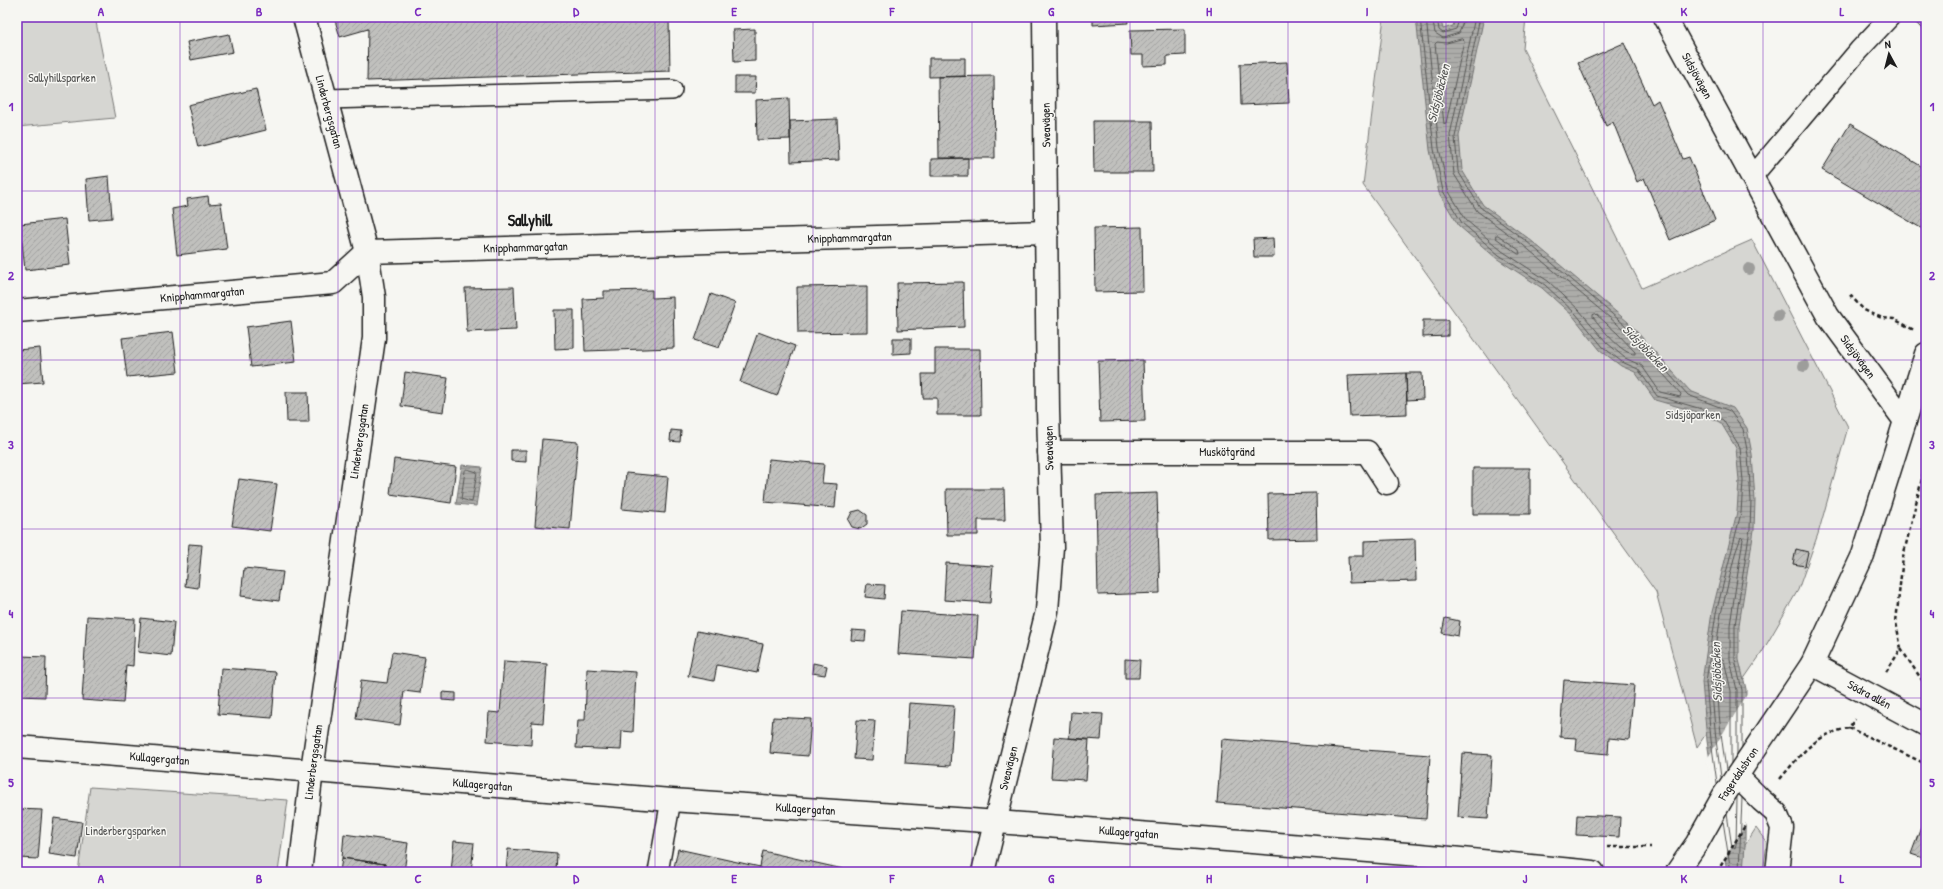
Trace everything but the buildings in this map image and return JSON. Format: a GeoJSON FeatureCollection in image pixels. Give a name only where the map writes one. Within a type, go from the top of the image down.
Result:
{"type":"FeatureCollection","features":[{"type":"Feature","properties":{"kind":"street","name":"Linderbergsgatan"},"geometry":{"type":"LineString","coordinates":[[300,872],[312,770],[374,338],[374,297],[367,252],[304,17]]}},
{"type":"Feature","properties":{"kind":"street","name":"Sveavägen"},"geometry":{"type":"LineString","coordinates":[[983,872],[1047,610],[1052,547],[1049,452],[1044,17]]}},
{"type":"Feature","properties":{"kind":"street","name":"Sidsjövägen"},"geometry":{"type":"LineString","coordinates":[[1665,17],[1828,316],[1905,421]]}},
{"type":"Feature","properties":{"kind":"street","name":"Knipphammargatan"},"geometry":{"type":"LineString","coordinates":[[17,311],[334,282],[367,252],[1047,232]]}},
{"type":"Feature","properties":{"kind":"street"},"geometry":{"type":"LineString","coordinates":[[1812,664],[1863,555],[1926,354]]}},
{"type":"Feature","properties":{"kind":"street","name":"Muskötgränd"},"geometry":{"type":"LineString","coordinates":[[1049,452],[1367,452],[1388,483]]}},
{"type":"Feature","properties":{"kind":"street","name":"Södra allén"},"geometry":{"type":"LineString","coordinates":[[1812,664],[1926,725]]}},
{"type":"Feature","properties":{"kind":"street","name":"Fagerdalsbron"},"geometry":{"type":"LineString","coordinates":[[1677,872],[1697,843],[1737,776],[1812,664]]}},
{"type":"Feature","properties":{"kind":"street","name":"Kullagergatan"},"geometry":{"type":"LineString","coordinates":[[17,747],[672,800],[995,822],[1419,864],[1593,872]]}},
{"type":"Feature","properties":{"kind":"street"},"geometry":{"type":"LineString","coordinates":[[1737,776],[1776,813],[1782,828],[1777,872]]}},
{"type":"Feature","properties":{"kind":"lane"},"geometry":{"type":"LineString","coordinates":[[1752,177],[1890,17]]}},
{"type":"Feature","properties":{"kind":"lane"},"geometry":{"type":"LineString","coordinates":[[326,99],[672,90]]}},
{"type":"Feature","properties":{"kind":"lane"},"geometry":{"type":"LineString","coordinates":[[658,872],[672,800]]}},
{"type":"Feature","properties":{"kind":"path"},"geometry":{"type":"LineString","coordinates":[[1894,319],[1920,332]]}},
{"type":"Feature","properties":{"kind":"path"},"geometry":{"type":"LineString","coordinates":[[1926,462],[1903,557],[1896,622],[1901,649],[1922,680],[1926,683]]}},
{"type":"Feature","properties":{"kind":"path"},"geometry":{"type":"LineString","coordinates":[[1849,728],[1901,649]]}},
{"type":"Feature","properties":{"kind":"path"},"geometry":{"type":"LineString","coordinates":[[1717,872],[1735,840],[1761,800],[1807,747],[1832,731],[1849,728],[1926,764]]}},
{"type":"Feature","properties":{"kind":"path"},"geometry":{"type":"LineString","coordinates":[[1607,847],[1651,847]]}},
{"type":"Feature","properties":{"kind":"green space","name":"Sallyhillsparken"},"geometry":{"type":"Polygon","coordinates":[[[17,17],[95,17],[115,118],[17,127],[17,17]]]}},
{"type":"Feature","properties":{"kind":"green space","name":"Sidsjöparken"},"geometry":{"type":"Polygon","coordinates":[[[1384,17],[1526,17],[1523,49],[1642,288],[1752,240],[1848,427],[1818,534],[1798,590],[1761,654],[1697,747],[1656,592],[1363,185],[1384,17]]]}},
{"type":"Feature","properties":{"kind":"green space","name":"Linderbergsparken"},"geometry":{"type":"Polygon","coordinates":[[[90,787],[288,800],[278,872],[78,872],[90,787]]]}},
{"type":"Feature","properties":{"kind":"green space"},"geometry":{"type":"Polygon","coordinates":[[[1756,828],[1767,843],[1763,872],[1728,872],[1756,828]]]}},
{"type":"Feature","properties":{"kind":"water","name":"Sidsjöbäcken"},"geometry":{"type":"Polygon","coordinates":[[[1416,17],[1440,17],[1443,29],[1453,26],[1456,17],[1484,17],[1459,136],[1462,170],[1483,205],[1528,238],[1628,322],[1690,391],[1733,408],[1747,428],[1752,454],[1755,501],[1754,530],[1739,625],[1739,660],[1746,689],[1745,845],[1743,872],[1727,872],[1707,741],[1702,682],[1712,612],[1737,512],[1739,481],[1736,448],[1721,423],[1704,414],[1655,400],[1635,372],[1621,366],[1600,350],[1573,316],[1542,288],[1496,258],[1459,226],[1439,193],[1430,150],[1416,17]]]}},
{"type":"Feature","properties":{"kind":"water"},"geometry":{"type":"Polygon","coordinates":[[[462,465],[482,467],[476,506],[456,504],[462,465]]]}},
{"type":"Feature","properties":{"kind":"pier"},"geometry":{"type":"Polygon","coordinates":[[[1748,693],[1748,821],[1723,861],[1707,759],[1748,693]]]}},
{"type":"Feature","properties":{"kind":"district","name":"Sallyhill"},"geometry":{"type":"Point","coordinates":[530,220]}}]}
